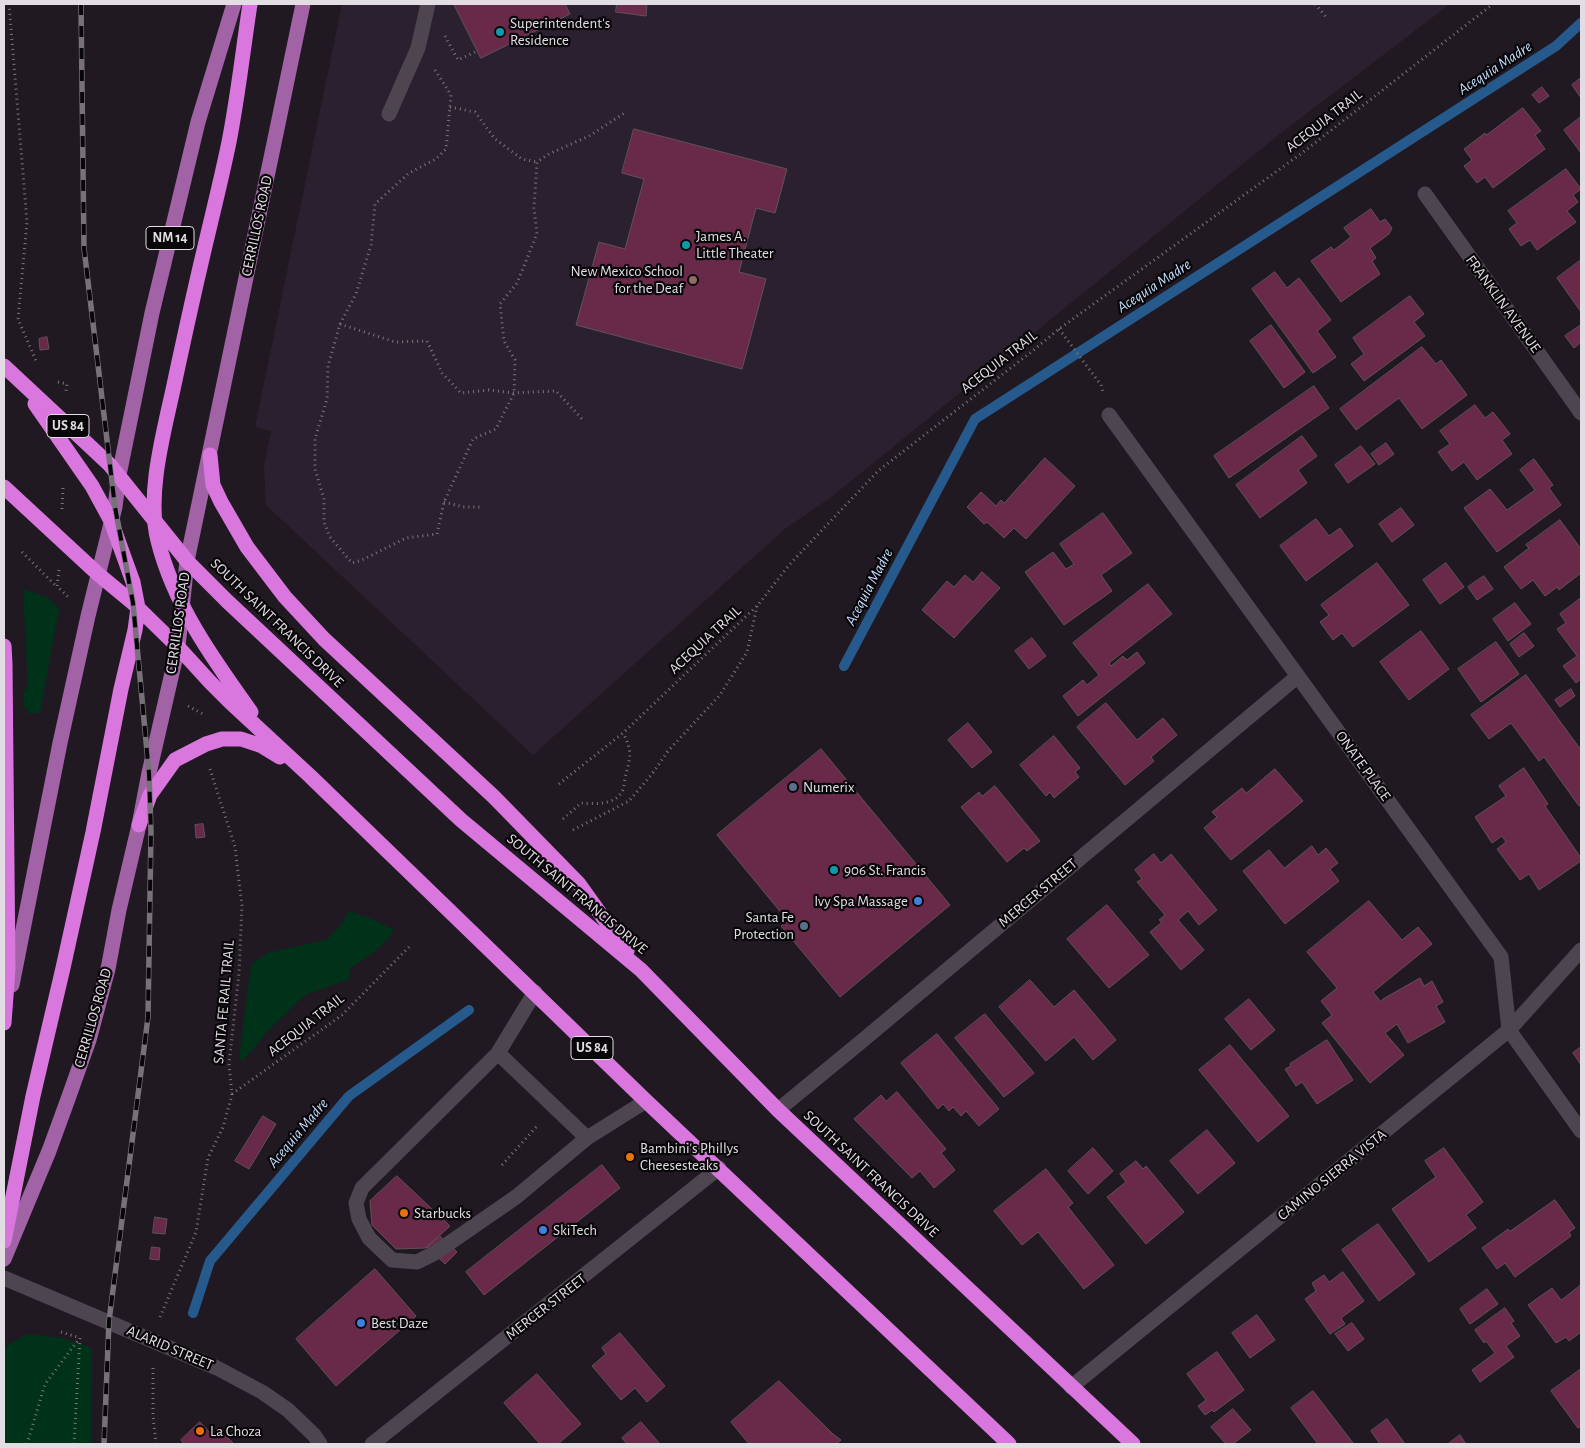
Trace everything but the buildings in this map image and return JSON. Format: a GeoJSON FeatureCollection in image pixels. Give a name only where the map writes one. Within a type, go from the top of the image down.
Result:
{"type":"FeatureCollection","features":[{"type":"Feature","properties":{"kind":"highway"},"geometry":{"type":"LineString","coordinates":[[250,4],[229,140],[158,461],[154,502],[158,541],[182,605],[201,640],[270,739]]}},
{"type":"Feature","properties":{"kind":"highway","name":"SOUTH SAINT FRANCIS DRIVE"},"geometry":{"type":"LineString","coordinates":[[4,366],[110,464],[187,561],[248,621],[461,820],[641,970],[778,1110],[1071,1387],[1134,1444]]}},
{"type":"Feature","properties":{"kind":"highway"},"geometry":{"type":"LineString","coordinates":[[4,1241],[33,1096],[93,832],[138,608],[133,582],[111,521],[92,486],[17,379]]}},
{"type":"Feature","properties":{"kind":"highway"},"geometry":{"type":"LineString","coordinates":[[210,455],[213,485],[221,502],[247,547],[284,597],[324,639],[494,798],[579,884],[641,970]]}},
{"type":"Feature","properties":{"kind":"highway","name":"US 84"},"geometry":{"type":"LineString","coordinates":[[4,487],[98,574],[138,608],[210,682],[535,992],[646,1101],[719,1168],[1007,1444]]}},
{"type":"Feature","properties":{"kind":"highway"},"geometry":{"type":"LineString","coordinates":[[4,646],[8,969],[4,1024]]}},
{"type":"Feature","properties":{"kind":"highway"},"geometry":{"type":"LineString","coordinates":[[139,825],[150,795],[175,760],[206,744],[222,740],[241,739],[262,746],[310,776]]}},
{"type":"Feature","properties":{"kind":"main road","name":"NM 14"},"geometry":{"type":"LineString","coordinates":[[98,574],[115,507],[119,475],[152,313],[198,122],[234,4]]}},
{"type":"Feature","properties":{"kind":"main road","name":"CERRILLOS ROAD"},"geometry":{"type":"LineString","coordinates":[[4,1259],[49,1151],[89,1040],[108,969],[119,910],[178,647],[187,561],[303,4]]}},
{"type":"Feature","properties":{"kind":"main road"},"geometry":{"type":"LineString","coordinates":[[4,1024],[58,753],[98,574]]}},
{"type":"Feature","properties":{"kind":"street"},"geometry":{"type":"LineString","coordinates":[[389,114],[418,48],[428,4]]}},
{"type":"Feature","properties":{"kind":"street","name":"FRANKLIN AVENUE"},"geometry":{"type":"LineString","coordinates":[[1425,194],[1581,413]]}},
{"type":"Feature","properties":{"kind":"street","name":"ONATE PLACE"},"geometry":{"type":"LineString","coordinates":[[1108,415],[1501,957],[1509,1030],[1581,1132]]}},
{"type":"Feature","properties":{"kind":"street","name":"MERCER STREET"},"geometry":{"type":"LineString","coordinates":[[778,1110],[1298,676]]}},
{"type":"Feature","properties":{"kind":"street","name":"CAMINO SIERRA VISTA"},"geometry":{"type":"LineString","coordinates":[[1071,1387],[1509,1030],[1581,950]]}},
{"type":"Feature","properties":{"kind":"street"},"geometry":{"type":"LineString","coordinates":[[535,992],[498,1052],[362,1188],[356,1203],[359,1219],[369,1238],[392,1260],[417,1262],[435,1253],[516,1197],[587,1138],[646,1101]]}},
{"type":"Feature","properties":{"kind":"street"},"geometry":{"type":"LineString","coordinates":[[498,1052],[587,1138]]}},
{"type":"Feature","properties":{"kind":"street","name":"MERCER STREET"},"geometry":{"type":"LineString","coordinates":[[372,1444],[719,1168]]}},
{"type":"Feature","properties":{"kind":"street","name":"ALARID STREET"},"geometry":{"type":"LineString","coordinates":[[4,1278],[217,1368],[262,1392],[288,1410],[314,1435],[320,1444]]}},
{"type":"Feature","properties":{"kind":"path"},"geometry":{"type":"LineString","coordinates":[[9,4],[28,222],[18,318],[40,370]]}},
{"type":"Feature","properties":{"kind":"path"},"geometry":{"type":"LineString","coordinates":[[1315,4],[1327,18]]}},
{"type":"Feature","properties":{"kind":"path","name":"ACEQUIA TRAIL"},"geometry":{"type":"LineString","coordinates":[[559,784],[623,733],[758,605],[789,565],[878,471],[1059,329],[1302,153],[1493,4]]}},
{"type":"Feature","properties":{"kind":"path"},"geometry":{"type":"LineString","coordinates":[[444,34],[458,60],[477,51]]}},
{"type":"Feature","properties":{"kind":"path"},"geometry":{"type":"LineString","coordinates":[[430,63],[451,95],[446,149],[436,159],[409,173],[375,204],[371,245],[356,294],[340,324],[328,366],[327,399],[315,439],[315,469],[324,499],[324,522],[330,537],[352,563],[406,538],[437,534],[444,502],[472,439],[496,429],[514,393],[515,360],[504,342],[500,304],[517,283],[537,234],[534,208],[537,162]]}},
{"type":"Feature","properties":{"kind":"path"},"geometry":{"type":"LineString","coordinates":[[450,107],[475,112],[494,139],[522,159],[537,162],[549,154],[589,136],[626,112]]}},
{"type":"Feature","properties":{"kind":"path"},"geometry":{"type":"LineString","coordinates":[[340,324],[395,342],[427,341],[442,373],[460,393],[489,390],[514,393],[556,391],[583,420]]}},
{"type":"Feature","properties":{"kind":"path"},"geometry":{"type":"LineString","coordinates":[[1059,329],[1101,385]]}},
{"type":"Feature","properties":{"kind":"path"},"geometry":{"type":"LineString","coordinates":[[52,380],[67,384]]}},
{"type":"Feature","properties":{"kind":"path"},"geometry":{"type":"LineString","coordinates":[[444,502],[462,507],[481,507]]}},
{"type":"Feature","properties":{"kind":"path"},"geometry":{"type":"LineString","coordinates":[[22,552],[67,596]]}},
{"type":"Feature","properties":{"kind":"path"},"geometry":{"type":"LineString","coordinates":[[56,586],[60,563]]}},
{"type":"Feature","properties":{"kind":"path"},"geometry":{"type":"LineString","coordinates":[[573,830],[629,801],[652,774],[668,751],[720,695],[747,652],[758,605]]}},
{"type":"Feature","properties":{"kind":"path"},"geometry":{"type":"LineString","coordinates":[[186,704],[203,714]]}},
{"type":"Feature","properties":{"kind":"path"},"geometry":{"type":"LineString","coordinates":[[563,819],[581,803],[598,804],[608,802],[622,793],[630,759],[629,743],[623,733]]}},
{"type":"Feature","properties":{"kind":"path","name":"SANTA FE RAIL TRAIL"},"geometry":{"type":"LineString","coordinates":[[158,1320],[196,1232],[208,1158],[223,1127],[232,1095],[229,1064],[239,973],[242,906],[236,847],[210,767]]}},
{"type":"Feature","properties":{"kind":"path","name":"ACEQUIA TRAIL"},"geometry":{"type":"LineString","coordinates":[[232,1095],[342,1015],[410,946]]}},
{"type":"Feature","properties":{"kind":"path"},"geometry":{"type":"LineString","coordinates":[[502,1165],[538,1125]]}},
{"type":"Feature","properties":{"kind":"path"},"geometry":{"type":"LineString","coordinates":[[61,1332],[80,1338]]}},
{"type":"Feature","properties":{"kind":"path"},"geometry":{"type":"LineString","coordinates":[[27,1444],[45,1384],[80,1338]]}},
{"type":"Feature","properties":{"kind":"path"},"geometry":{"type":"LineString","coordinates":[[74,1444],[80,1338]]}},
{"type":"Feature","properties":{"kind":"path"},"geometry":{"type":"LineString","coordinates":[[153,1364],[153,1416],[156,1444]]}},
{"type":"Feature","properties":{"kind":"shaded area","name":"New Mexico School for the Deaf"},"geometry":{"type":"Polygon","coordinates":[[[342,4],[1450,4],[1281,133],[830,498],[786,528],[533,755],[266,505],[264,467],[271,431],[255,427],[342,4]]]}},
{"type":"Feature","properties":{"kind":"green space"},"geometry":{"type":"Polygon","coordinates":[[[23,589],[47,597],[59,609],[40,713],[27,713],[27,707],[24,709],[23,691],[28,688],[23,589]]]}},
{"type":"Feature","properties":{"kind":"green space"},"geometry":{"type":"Polygon","coordinates":[[[349,911],[372,919],[394,930],[380,947],[349,969],[350,979],[305,995],[268,1031],[243,1061],[239,1058],[251,965],[267,953],[326,940],[341,925],[349,911]]]}},
{"type":"Feature","properties":{"kind":"green space"},"geometry":{"type":"Polygon","coordinates":[[[27,1334],[62,1338],[92,1348],[91,1444],[4,1444],[4,1347],[27,1334]]]}},
{"type":"Feature","properties":{"kind":"waterway","name":"Acequia Madre"},"geometry":{"type":"LineString","coordinates":[[844,666],[975,419],[1556,46],[1581,23]]}},
{"type":"Feature","properties":{"kind":"waterway","name":"Acequia Madre"},"geometry":{"type":"LineString","coordinates":[[193,1313],[210,1261],[349,1096],[469,1010]]}},
{"type":"Feature","properties":{"kind":"railway"},"geometry":{"type":"LineString","coordinates":[[81,4],[84,248],[115,507],[133,603],[149,773],[151,832],[148,1017],[109,1321],[104,1444]]}},
{"type":"Feature","properties":{"kind":"place","name":"Superintendent's Residence"},"geometry":{"type":"Point","coordinates":[500,32]}},
{"type":"Feature","properties":{"kind":"place","name":"James A. Little Theater"},"geometry":{"type":"Point","coordinates":[686,245]}},
{"type":"Feature","properties":{"kind":"place","name":"New Mexico School for the Deaf"},"geometry":{"type":"Point","coordinates":[693,280]}},
{"type":"Feature","properties":{"kind":"place","name":"Numerix"},"geometry":{"type":"Point","coordinates":[793,787]}},
{"type":"Feature","properties":{"kind":"place","name":"906 St. Francis"},"geometry":{"type":"Point","coordinates":[834,870]}},
{"type":"Feature","properties":{"kind":"place","name":"Ivy Spa Massage"},"geometry":{"type":"Point","coordinates":[918,901]}},
{"type":"Feature","properties":{"kind":"place","name":"Santa Fe Protection"},"geometry":{"type":"Point","coordinates":[804,926]}},
{"type":"Feature","properties":{"kind":"place","name":"Bambini's Phillys Cheesesteaks"},"geometry":{"type":"Point","coordinates":[630,1157]}},
{"type":"Feature","properties":{"kind":"place","name":"Starbucks"},"geometry":{"type":"Point","coordinates":[404,1213]}},
{"type":"Feature","properties":{"kind":"place","name":"SkiTech"},"geometry":{"type":"Point","coordinates":[543,1230]}},
{"type":"Feature","properties":{"kind":"place","name":"Best Daze"},"geometry":{"type":"Point","coordinates":[361,1323]}},
{"type":"Feature","properties":{"kind":"place","name":"La Choza"},"geometry":{"type":"Point","coordinates":[200,1431]}}]}
